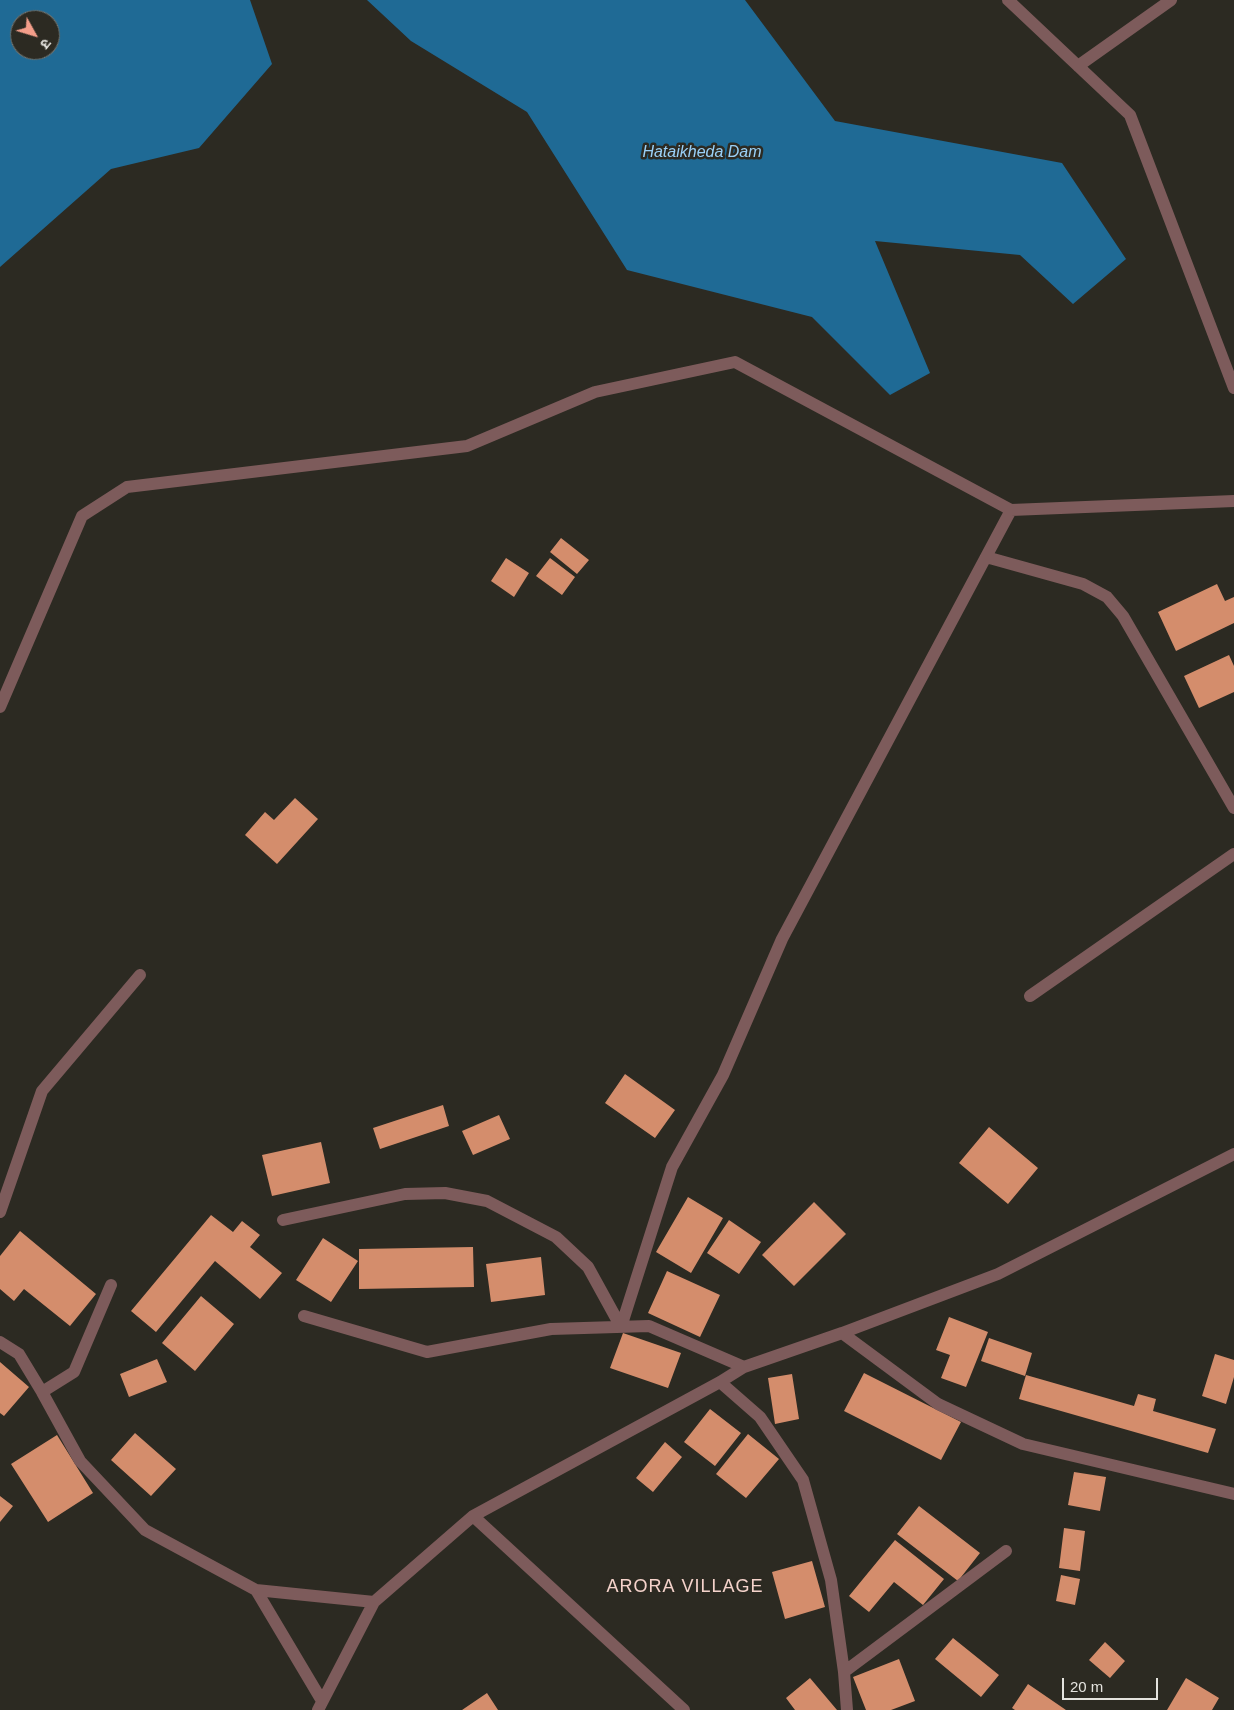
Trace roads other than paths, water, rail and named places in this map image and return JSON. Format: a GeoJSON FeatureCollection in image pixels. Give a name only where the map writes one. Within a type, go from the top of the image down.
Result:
{"type":"FeatureCollection","features":[{"type":"Feature","properties":{"kind":"street"},"geometry":{"type":"LineString","coordinates":[[1008,0],[1130,115],[1234,388]]}},
{"type":"Feature","properties":{"kind":"street"},"geometry":{"type":"LineString","coordinates":[[1078,66],[1171,0]]}},
{"type":"Feature","properties":{"kind":"street"},"geometry":{"type":"LineString","coordinates":[[1221,353],[1234,352]]}},
{"type":"Feature","properties":{"kind":"street"},"geometry":{"type":"LineString","coordinates":[[0,707],[82,516],[127,487],[467,446],[595,392],[735,362],[1011,510],[1234,501]]}},
{"type":"Feature","properties":{"kind":"street"},"geometry":{"type":"LineString","coordinates":[[620,1327],[672,1167],[723,1075],[782,939],[1011,510]]}},
{"type":"Feature","properties":{"kind":"street"},"geometry":{"type":"LineString","coordinates":[[986,557],[1083,584],[1107,597],[1124,616],[1234,808]]}},
{"type":"Feature","properties":{"kind":"street"},"geometry":{"type":"LineString","coordinates":[[1030,996],[1234,854]]}},
{"type":"Feature","properties":{"kind":"street"},"geometry":{"type":"LineString","coordinates":[[0,1212],[42,1091],[140,975]]}},
{"type":"Feature","properties":{"kind":"street"},"geometry":{"type":"LineString","coordinates":[[320,1705],[374,1602],[474,1516],[720,1382],[744,1367],[842,1333],[998,1274],[1234,1154]]}},
{"type":"Feature","properties":{"kind":"street"},"geometry":{"type":"LineString","coordinates":[[283,1220],[405,1194],[445,1193],[486,1201],[556,1237],[582,1261],[588,1267],[620,1327]]}},
{"type":"Feature","properties":{"kind":"street"},"geometry":{"type":"LineString","coordinates":[[42,1392],[74,1372],[111,1286]]}},
{"type":"Feature","properties":{"kind":"street"},"geometry":{"type":"LineString","coordinates":[[304,1316],[427,1352],[551,1329],[650,1326],[744,1367]]}},
{"type":"Feature","properties":{"kind":"street"},"geometry":{"type":"LineString","coordinates":[[842,1333],[938,1404],[1023,1444],[1234,1494]]}},
{"type":"Feature","properties":{"kind":"street"},"geometry":{"type":"LineString","coordinates":[[0,1342],[18,1354],[42,1392],[80,1461],[145,1530],[256,1590],[374,1602]]}},
{"type":"Feature","properties":{"kind":"street"},"geometry":{"type":"LineString","coordinates":[[720,1382],[760,1417],[803,1480],[831,1580],[844,1672],[847,1710]]}},
{"type":"Feature","properties":{"kind":"street"},"geometry":{"type":"LineString","coordinates":[[474,1516],[684,1710]]}},
{"type":"Feature","properties":{"kind":"street"},"geometry":{"type":"LineString","coordinates":[[844,1672],[1006,1551]]}},
{"type":"Feature","properties":{"kind":"street"},"geometry":{"type":"LineString","coordinates":[[256,1590],[320,1705]]}},
{"type":"Feature","properties":{"kind":"water"},"geometry":{"type":"Polygon","coordinates":[[[0,0],[250,0],[272,64],[199,148],[111,169],[0,267],[0,0]]]}},
{"type":"Feature","properties":{"kind":"water","name":"Hataikheda Dam"},"geometry":{"type":"Polygon","coordinates":[[[367,0],[745,0],[835,121],[1062,163],[1126,259],[1073,304],[1020,255],[875,241],[930,373],[890,395],[812,317],[627,270],[527,112],[411,41],[367,0]]]}},
{"type":"Feature","properties":{"kind":"district","name":"ARORA VILLAGE"},"geometry":{"type":"Point","coordinates":[685,1587]}}]}
